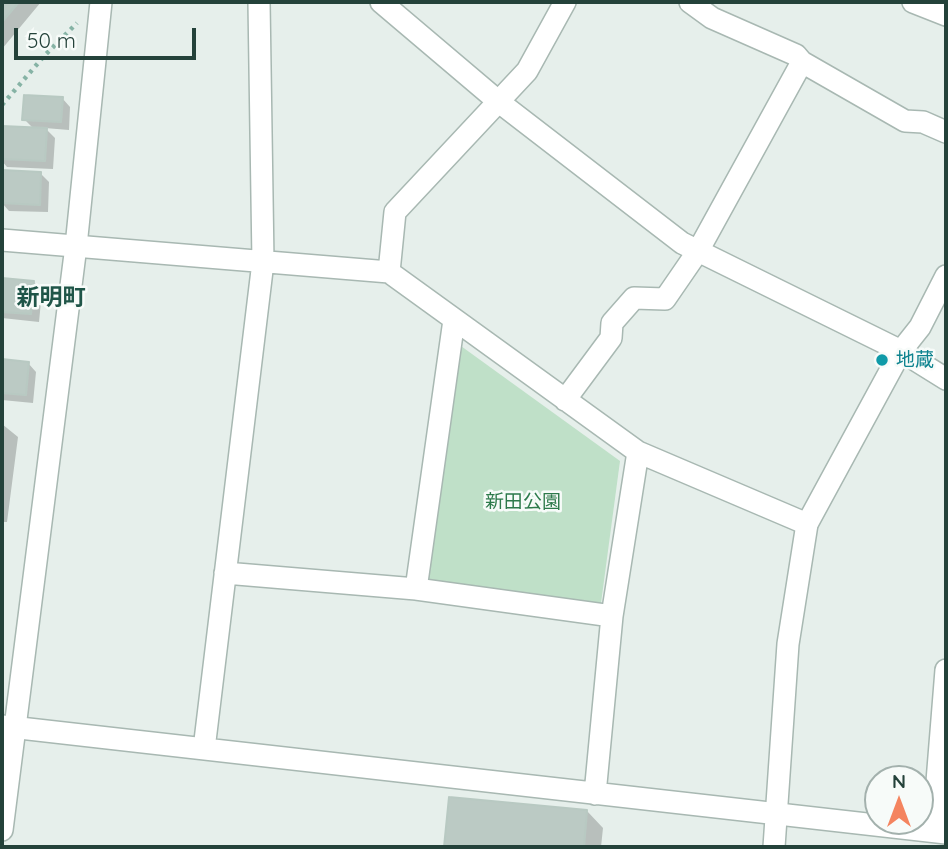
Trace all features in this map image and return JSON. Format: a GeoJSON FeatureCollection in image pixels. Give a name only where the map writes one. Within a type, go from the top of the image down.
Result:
{"type":"FeatureCollection","features":[{"type":"Feature","properties":{"kind":"street"},"geometry":{"type":"LineString","coordinates":[[2,830],[8,728],[76,246],[101,2]]}},
{"type":"Feature","properties":{"kind":"street"},"geometry":{"type":"LineString","coordinates":[[204,749],[263,262],[259,2]]}},
{"type":"Feature","properties":{"kind":"street"},"geometry":{"type":"LineString","coordinates":[[381,2],[499,102],[682,243],[901,351],[946,379]]}},
{"type":"Feature","properties":{"kind":"street"},"geometry":{"type":"LineString","coordinates":[[389,272],[395,212],[527,71],[565,2]]}},
{"type":"Feature","properties":{"kind":"street"},"geometry":{"type":"LineString","coordinates":[[690,2],[712,18],[796,55],[802,62],[905,121],[923,122],[946,132]]}},
{"type":"Feature","properties":{"kind":"street"},"geometry":{"type":"LineString","coordinates":[[913,2],[946,15]]}},
{"type":"Feature","properties":{"kind":"street"},"geometry":{"type":"LineString","coordinates":[[565,400],[611,338],[612,323],[634,298],[665,299],[698,251],[802,62]]}},
{"type":"Feature","properties":{"kind":"street"},"geometry":{"type":"LineString","coordinates":[[2,240],[389,272],[638,452],[807,524]]}},
{"type":"Feature","properties":{"kind":"street"},"geometry":{"type":"LineString","coordinates":[[774,847],[788,644],[807,524],[901,351],[920,327],[946,276]]}},
{"type":"Feature","properties":{"kind":"street"},"geometry":{"type":"LineString","coordinates":[[416,589],[454,320]]}},
{"type":"Feature","properties":{"kind":"street"},"geometry":{"type":"LineString","coordinates":[[595,794],[612,616],[638,452]]}},
{"type":"Feature","properties":{"kind":"street"},"geometry":{"type":"LineString","coordinates":[[225,573],[416,589],[612,616]]}},
{"type":"Feature","properties":{"kind":"street"},"geometry":{"type":"LineString","coordinates":[[8,728],[939,832],[946,670]]}},
{"type":"Feature","properties":{"kind":"path"},"geometry":{"type":"LineString","coordinates":[[2,105],[45,55],[80,20]]}},
{"type":"Feature","properties":{"kind":"green space","name":"新田公園"},"geometry":{"type":"Polygon","coordinates":[[[454,341],[620,461],[601,603],[423,582],[454,341]]]}},
{"type":"Feature","properties":{"kind":"building"},"geometry":{"type":"Polygon","coordinates":[[[2,2],[19,2],[2,22],[2,2]]]}},
{"type":"Feature","properties":{"kind":"building"},"geometry":{"type":"Polygon","coordinates":[[[24,95],[63,97],[61,122],[22,120],[24,95]]]}},
{"type":"Feature","properties":{"kind":"building"},"geometry":{"type":"Polygon","coordinates":[[[2,126],[47,128],[45,161],[2,159],[2,126]]]}},
{"type":"Feature","properties":{"kind":"building"},"geometry":{"type":"Polygon","coordinates":[[[2,170],[41,172],[40,205],[2,203],[2,170]]]}},
{"type":"Feature","properties":{"kind":"building"},"geometry":{"type":"Polygon","coordinates":[[[2,278],[34,281],[31,314],[2,312],[2,278]]]}},
{"type":"Feature","properties":{"kind":"building"},"geometry":{"type":"Polygon","coordinates":[[[2,359],[29,362],[26,395],[2,393],[2,359]]]}},
{"type":"Feature","properties":{"kind":"building"},"geometry":{"type":"Polygon","coordinates":[[[449,797],[587,810],[584,847],[444,847],[449,797]]]}},
{"type":"Feature","properties":{"kind":"place","name":"地蔵"},"geometry":{"type":"Point","coordinates":[882,360]}},
{"type":"Feature","properties":{"kind":"district","name":"新明町"},"geometry":{"type":"Point","coordinates":[51,298]}}]}
